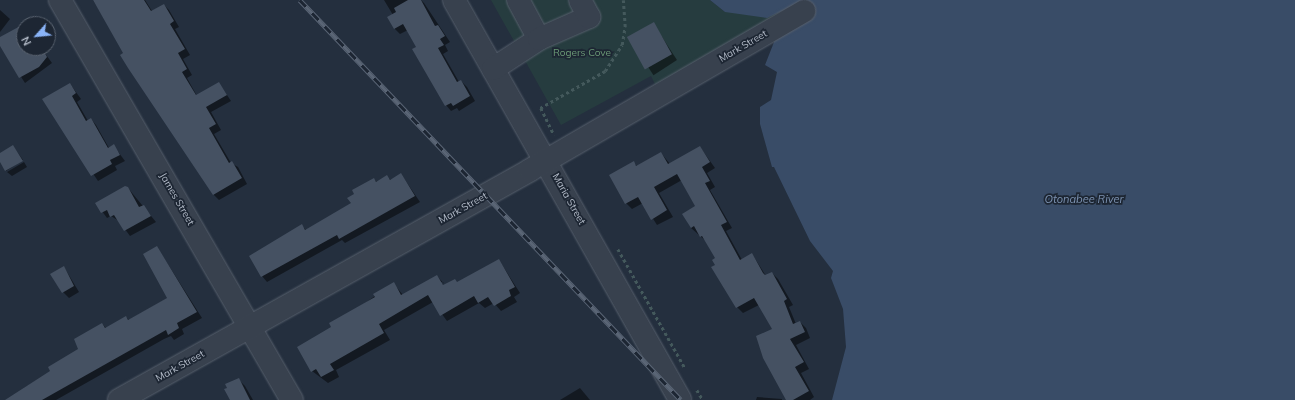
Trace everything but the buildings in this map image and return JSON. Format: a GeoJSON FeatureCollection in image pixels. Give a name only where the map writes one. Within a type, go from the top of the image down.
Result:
{"type":"FeatureCollection","features":[{"type":"Feature","properties":{"kind":"street","name":"James Street"},"geometry":{"type":"LineString","coordinates":[[60,0],[292,400]]}},
{"type":"Feature","properties":{"kind":"street","name":"Maria Street"},"geometry":{"type":"LineString","coordinates":[[454,0],[493,69],[554,155],[680,400]]}},
{"type":"Feature","properties":{"kind":"street"},"geometry":{"type":"LineString","coordinates":[[518,0],[539,39]]}},
{"type":"Feature","properties":{"kind":"street"},"geometry":{"type":"LineString","coordinates":[[493,69],[539,39],[589,17],[580,0]]}},
{"type":"Feature","properties":{"kind":"street","name":"Mark Street"},"geometry":{"type":"LineString","coordinates":[[119,400],[554,155],[804,11]]}},
{"type":"Feature","properties":{"kind":"path"},"geometry":{"type":"LineString","coordinates":[[554,155],[541,108],[605,71],[622,46],[626,28],[623,0]]}},
{"type":"Feature","properties":{"kind":"green space","name":"Rogers Cove"},"geometry":{"type":"Polygon","coordinates":[[[491,0],[710,0],[725,12],[800,3],[665,104],[651,76],[561,125],[491,0]]]}},
{"type":"Feature","properties":{"kind":"water","name":"Otonabee River"},"geometry":{"type":"Polygon","coordinates":[[[710,0],[1295,0],[1295,400],[832,400],[846,347],[843,309],[831,278],[833,271],[810,241],[774,167],[772,167],[760,124],[760,107],[771,100],[777,72],[765,65],[776,37],[799,3],[767,18],[725,12],[710,0]]]}},
{"type":"Feature","properties":{"kind":"railway"},"geometry":{"type":"LineString","coordinates":[[300,0],[681,400]]}}]}
